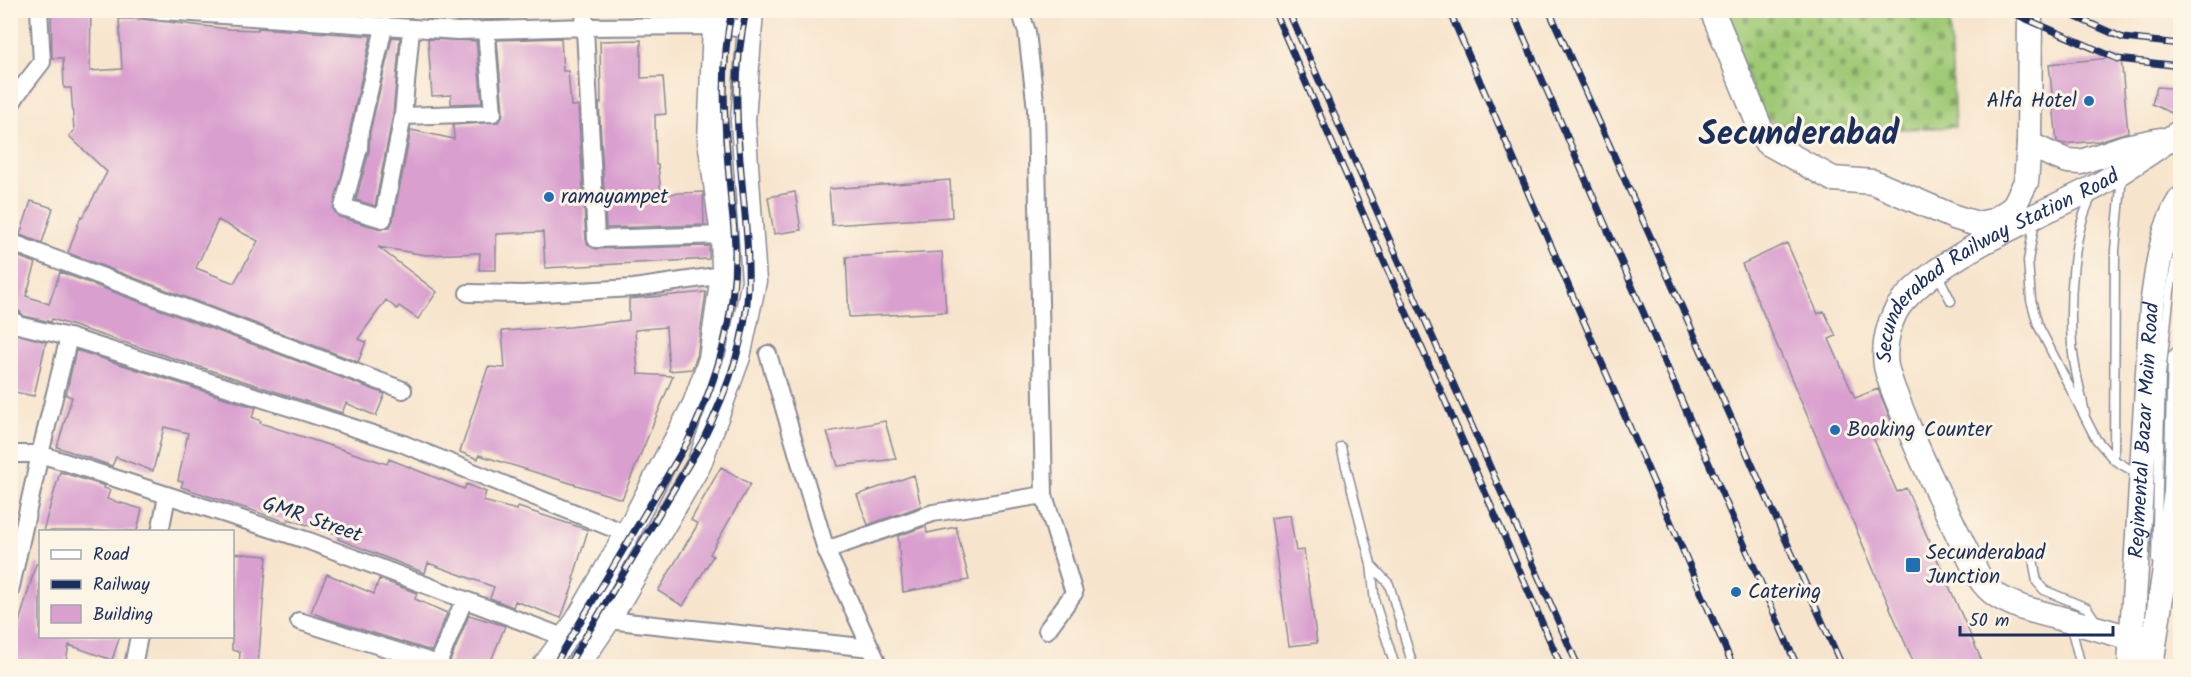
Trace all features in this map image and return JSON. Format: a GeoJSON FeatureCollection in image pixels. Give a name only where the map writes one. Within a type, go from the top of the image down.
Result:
{"type":"FeatureCollection","features":[{"type":"Feature","properties":{"kind":"street"},"geometry":{"type":"LineString","coordinates":[[10,106],[42,62],[39,10]]}},
{"type":"Feature","properties":{"kind":"street"},"geometry":{"type":"LineString","coordinates":[[147,10],[411,29],[486,30],[584,19],[718,18],[750,20],[743,121],[754,281],[736,362],[699,464],[608,620],[577,666]]}},
{"type":"Feature","properties":{"kind":"street"},"geometry":{"type":"LineString","coordinates":[[1020,10],[1027,32],[1036,109],[1044,495],[1074,593],[1047,630]]}},
{"type":"Feature","properties":{"kind":"street"},"geometry":{"type":"LineString","coordinates":[[1712,10],[1766,142],[1833,179],[1873,182],[1954,217],[1977,224],[1993,221],[2013,208],[2026,182],[2029,144],[2030,10]]}},
{"type":"Feature","properties":{"kind":"street"},"geometry":{"type":"LineString","coordinates":[[545,666],[566,638],[627,534],[695,404],[711,358],[724,271],[723,235],[710,140],[718,18]]}},
{"type":"Feature","properties":{"kind":"street"},"geometry":{"type":"LineString","coordinates":[[584,19],[596,239],[723,235]]}},
{"type":"Feature","properties":{"kind":"street"},"geometry":{"type":"LineString","coordinates":[[384,27],[360,131],[359,148],[343,207],[383,219],[403,116],[411,29]]}},
{"type":"Feature","properties":{"kind":"street"},"geometry":{"type":"LineString","coordinates":[[403,116],[493,113],[486,30]]}},
{"type":"Feature","properties":{"kind":"street"},"geometry":{"type":"LineString","coordinates":[[2029,144],[2068,161],[2081,162],[2125,147],[2176,135]]}},
{"type":"Feature","properties":{"kind":"street","name":"Secunderabad Railway Station Road"},"geometry":{"type":"LineString","coordinates":[[2145,649],[2101,629],[2022,608],[2003,600],[1988,590],[1979,577],[1915,443],[1886,364],[1887,338],[1893,318],[1902,302],[1937,271],[2036,216],[2098,186],[2176,135]]}},
{"type":"Feature","properties":{"kind":"street","name":"Regimental Bazar Main Road"},"geometry":{"type":"LineString","coordinates":[[2130,666],[2145,649],[2158,606],[2164,486],[2152,306],[2165,239],[2181,200]]}},
{"type":"Feature","properties":{"kind":"street"},"geometry":{"type":"LineString","coordinates":[[10,242],[403,390]]}},
{"type":"Feature","properties":{"kind":"street"},"geometry":{"type":"LineString","coordinates":[[468,293],[523,294],[634,288],[753,266]]}},
{"type":"Feature","properties":{"kind":"street"},"geometry":{"type":"LineString","coordinates":[[10,316],[18,325],[69,337],[401,443],[627,534]]}},
{"type":"Feature","properties":{"kind":"street"},"geometry":{"type":"LineString","coordinates":[[10,591],[69,337]]}},
{"type":"Feature","properties":{"kind":"street"},"geometry":{"type":"LineString","coordinates":[[768,354],[826,550],[879,666]]}},
{"type":"Feature","properties":{"kind":"street"},"geometry":{"type":"LineString","coordinates":[[711,358],[736,362]]}},
{"type":"Feature","properties":{"kind":"street","name":"Regimental Bazar Main Road"},"geometry":{"type":"LineString","coordinates":[[2145,649],[2181,359]]}},
{"type":"Feature","properties":{"kind":"street","name":"GMR Street"},"geometry":{"type":"LineString","coordinates":[[10,454],[40,454],[309,541],[566,638]]}},
{"type":"Feature","properties":{"kind":"street"},"geometry":{"type":"LineString","coordinates":[[826,550],[933,513],[1044,495]]}},
{"type":"Feature","properties":{"kind":"street"},"geometry":{"type":"LineString","coordinates":[[160,530],[167,496]]}},
{"type":"Feature","properties":{"kind":"street"},"geometry":{"type":"LineString","coordinates":[[299,621],[438,665],[464,600]]}},
{"type":"Feature","properties":{"kind":"street"},"geometry":{"type":"LineString","coordinates":[[608,620],[871,648]]}},
{"type":"Feature","properties":{"kind":"street"},"geometry":{"type":"LineString","coordinates":[[133,666],[139,638]]}},
{"type":"Feature","properties":{"kind":"lane"},"geometry":{"type":"LineString","coordinates":[[2114,460],[2115,250],[2123,171]]}},
{"type":"Feature","properties":{"kind":"lane"},"geometry":{"type":"LineString","coordinates":[[2089,428],[2076,375],[2071,310],[2080,227],[2089,201],[2098,186]]}},
{"type":"Feature","properties":{"kind":"lane"},"geometry":{"type":"LineString","coordinates":[[2036,216],[2028,261],[2031,300],[2038,325],[2089,428],[2114,460],[2131,471],[2164,486],[2161,375],[2175,263],[2181,241]]}},
{"type":"Feature","properties":{"kind":"lane"},"geometry":{"type":"LineString","coordinates":[[1937,271],[1951,301]]}},
{"type":"Feature","properties":{"kind":"lane"},"geometry":{"type":"LineString","coordinates":[[1341,447],[1371,564],[1376,603],[1395,666]]}},
{"type":"Feature","properties":{"kind":"lane"},"geometry":{"type":"LineString","coordinates":[[2032,554],[2038,586],[2087,608],[2101,629]]}},
{"type":"Feature","properties":{"kind":"lane"},"geometry":{"type":"LineString","coordinates":[[1371,564],[1389,584],[1413,666]]}},
{"type":"Feature","properties":{"kind":"lane"},"geometry":{"type":"LineString","coordinates":[[2070,622],[2080,666]]}},
{"type":"Feature","properties":{"kind":"green space"},"geometry":{"type":"Polygon","coordinates":[[[1719,11],[1949,11],[1955,127],[1800,133],[1765,119],[1719,11]]]}},
{"type":"Feature","properties":{"kind":"building"},"geometry":{"type":"Polygon","coordinates":[[[51,10],[91,10],[90,71],[122,69],[119,19],[142,19],[229,29],[258,30],[258,28],[371,36],[350,129],[349,146],[333,209],[339,217],[381,229],[390,227],[393,221],[411,130],[454,139],[453,125],[498,122],[503,112],[497,40],[561,38],[563,71],[568,71],[571,106],[578,106],[588,245],[596,249],[709,246],[709,259],[545,268],[543,232],[496,234],[496,270],[479,270],[480,253],[426,255],[378,247],[437,292],[418,319],[399,306],[397,309],[386,300],[358,339],[366,342],[358,362],[68,253],[81,216],[83,217],[107,172],[69,136],[74,131],[71,88],[64,88],[63,58],[52,58],[51,10]],[[218,220],[196,268],[234,283],[258,241],[218,220]]]}},
{"type":"Feature","properties":{"kind":"building"},"geometry":{"type":"Polygon","coordinates":[[[310,10],[413,10],[412,17],[310,10]]]}},
{"type":"Feature","properties":{"kind":"building"},"geometry":{"type":"Polygon","coordinates":[[[426,10],[509,10],[509,19],[427,18],[426,10]]]}},
{"type":"Feature","properties":{"kind":"building"},"geometry":{"type":"Polygon","coordinates":[[[392,37],[400,38],[393,115],[375,206],[356,200],[369,151],[370,132],[392,37]]]}},
{"type":"Feature","properties":{"kind":"building"},"geometry":{"type":"Polygon","coordinates":[[[428,39],[476,41],[482,103],[451,104],[451,95],[432,96],[428,39]]]}},
{"type":"Feature","properties":{"kind":"building"},"geometry":{"type":"Polygon","coordinates":[[[641,40],[641,78],[663,77],[666,114],[655,115],[656,165],[658,165],[661,194],[703,192],[704,225],[606,228],[599,103],[601,103],[600,41],[641,40]]]}},
{"type":"Feature","properties":{"kind":"building","name":"Alfa Hotel"},"geometry":{"type":"Polygon","coordinates":[[[2121,57],[2128,132],[2099,141],[2064,144],[2057,142],[2049,64],[2121,57]]]}},
{"type":"Feature","properties":{"kind":"building"},"geometry":{"type":"Polygon","coordinates":[[[2181,83],[2181,108],[2171,113],[2152,104],[2157,87],[2171,88],[2181,83]]]}},
{"type":"Feature","properties":{"kind":"building"},"geometry":{"type":"Polygon","coordinates":[[[950,180],[952,217],[832,225],[829,189],[950,180]]]}},
{"type":"Feature","properties":{"kind":"building"},"geometry":{"type":"Polygon","coordinates":[[[795,192],[801,230],[774,234],[768,197],[795,192]]]}},
{"type":"Feature","properties":{"kind":"building"},"geometry":{"type":"Polygon","coordinates":[[[31,201],[53,208],[42,243],[20,235],[31,201]]]}},
{"type":"Feature","properties":{"kind":"building","name":"Secunderabad Junction"},"geometry":{"type":"Polygon","coordinates":[[[1787,243],[1818,314],[1824,311],[1836,336],[1829,339],[1855,398],[1878,389],[1894,428],[1873,437],[1897,492],[1906,488],[1984,666],[1915,666],[1742,264],[1787,243]]]}},
{"type":"Feature","properties":{"kind":"building"},"geometry":{"type":"Polygon","coordinates":[[[942,252],[946,312],[849,317],[846,257],[942,252]]]}},
{"type":"Feature","properties":{"kind":"building"},"geometry":{"type":"Polygon","coordinates":[[[14,255],[36,263],[26,296],[49,304],[60,272],[385,394],[376,416],[346,403],[342,413],[52,319],[51,322],[24,316],[10,306],[10,267],[14,255]]]}},
{"type":"Feature","properties":{"kind":"building"},"geometry":{"type":"Polygon","coordinates":[[[706,292],[697,356],[692,369],[669,371],[666,327],[635,330],[638,374],[673,376],[622,499],[479,455],[478,459],[460,452],[488,367],[505,368],[502,331],[570,327],[629,320],[629,299],[706,292]]]}},
{"type":"Feature","properties":{"kind":"building"},"geometry":{"type":"Polygon","coordinates":[[[10,332],[46,342],[34,396],[10,391],[10,332]]]}},
{"type":"Feature","properties":{"kind":"building"},"geometry":{"type":"Polygon","coordinates":[[[76,350],[256,408],[252,417],[261,421],[260,423],[387,464],[389,459],[464,489],[466,484],[486,492],[483,501],[517,510],[518,507],[588,530],[573,579],[575,580],[561,618],[515,601],[513,607],[490,598],[494,587],[428,563],[425,573],[338,539],[340,535],[288,519],[287,522],[181,487],[183,482],[178,481],[188,433],[164,427],[153,471],[116,457],[112,466],[57,447],[72,397],[66,395],[76,350]]]}},
{"type":"Feature","properties":{"kind":"building"},"geometry":{"type":"Polygon","coordinates":[[[885,421],[896,459],[838,466],[827,432],[885,421]]]}},
{"type":"Feature","properties":{"kind":"building"},"geometry":{"type":"Polygon","coordinates":[[[721,467],[750,484],[710,554],[713,556],[683,606],[658,591],[698,524],[691,520],[721,467]]]}},
{"type":"Feature","properties":{"kind":"building"},"geometry":{"type":"Polygon","coordinates":[[[60,472],[105,486],[104,488],[110,490],[107,499],[142,509],[137,530],[43,530],[60,472]]]}},
{"type":"Feature","properties":{"kind":"building"},"geometry":{"type":"Polygon","coordinates":[[[914,475],[921,506],[868,525],[857,495],[914,475]]]}},
{"type":"Feature","properties":{"kind":"building"},"geometry":{"type":"Polygon","coordinates":[[[1290,515],[1296,551],[1304,550],[1317,643],[1289,646],[1271,518],[1290,515]]]}},
{"type":"Feature","properties":{"kind":"building"},"geometry":{"type":"Polygon","coordinates":[[[926,526],[927,533],[956,527],[969,580],[903,592],[898,536],[926,526]]]}},
{"type":"Feature","properties":{"kind":"building"},"geometry":{"type":"Polygon","coordinates":[[[234,553],[267,556],[258,666],[239,666],[240,652],[232,650],[234,553]]]}},
{"type":"Feature","properties":{"kind":"building"},"geometry":{"type":"Polygon","coordinates":[[[36,564],[39,564],[39,638],[119,638],[112,660],[69,645],[65,666],[10,666],[16,633],[36,564]]]}},
{"type":"Feature","properties":{"kind":"building"},"geometry":{"type":"Polygon","coordinates":[[[327,574],[374,594],[379,579],[417,593],[415,599],[447,613],[432,651],[311,612],[327,574]]]}},
{"type":"Feature","properties":{"kind":"building"},"geometry":{"type":"Polygon","coordinates":[[[469,615],[505,626],[489,666],[448,666],[469,615]]]}},
{"type":"Feature","properties":{"kind":"railway"},"geometry":{"type":"LineString","coordinates":[[554,666],[688,441],[716,372],[728,326],[734,277],[734,233],[724,106],[725,58],[732,10]]}},
{"type":"Feature","properties":{"kind":"railway"},"geometry":{"type":"LineString","coordinates":[[568,666],[702,442],[719,406],[739,349],[748,289],[737,90],[739,56],[746,10]]}},
{"type":"Feature","properties":{"kind":"railway"},"geometry":{"type":"LineString","coordinates":[[1274,10],[1561,666]]}},
{"type":"Feature","properties":{"kind":"railway"},"geometry":{"type":"LineString","coordinates":[[1288,10],[1578,666]]}},
{"type":"Feature","properties":{"kind":"railway"},"geometry":{"type":"LineString","coordinates":[[1449,10],[1733,666]]}},
{"type":"Feature","properties":{"kind":"railway"},"geometry":{"type":"LineString","coordinates":[[1512,10],[1797,666]]}},
{"type":"Feature","properties":{"kind":"railway"},"geometry":{"type":"LineString","coordinates":[[1549,10],[1842,666]]}},
{"type":"Feature","properties":{"kind":"railway"},"geometry":{"type":"LineString","coordinates":[[2006,10],[2118,59],[2180,66]]}},
{"type":"Feature","properties":{"kind":"railway"},"geometry":{"type":"LineString","coordinates":[[2060,10],[2123,38],[2180,44]]}},
{"type":"Feature","properties":{"kind":"place","name":"Alfa Hotel"},"geometry":{"type":"Point","coordinates":[2089,101]}},
{"type":"Feature","properties":{"kind":"place","name":"ramayampet"},"geometry":{"type":"Point","coordinates":[549,197]}},
{"type":"Feature","properties":{"kind":"place","name":"Booking Counter"},"geometry":{"type":"Point","coordinates":[1835,430]}},
{"type":"Feature","properties":{"kind":"place","name":"Secunderabad Junction"},"geometry":{"type":"Point","coordinates":[1913,565]}},
{"type":"Feature","properties":{"kind":"place","name":"Catering"},"geometry":{"type":"Point","coordinates":[1736,592]}},
{"type":"Feature","properties":{"kind":"district","name":"Secunderabad"},"geometry":{"type":"Point","coordinates":[1799,135]}}]}
